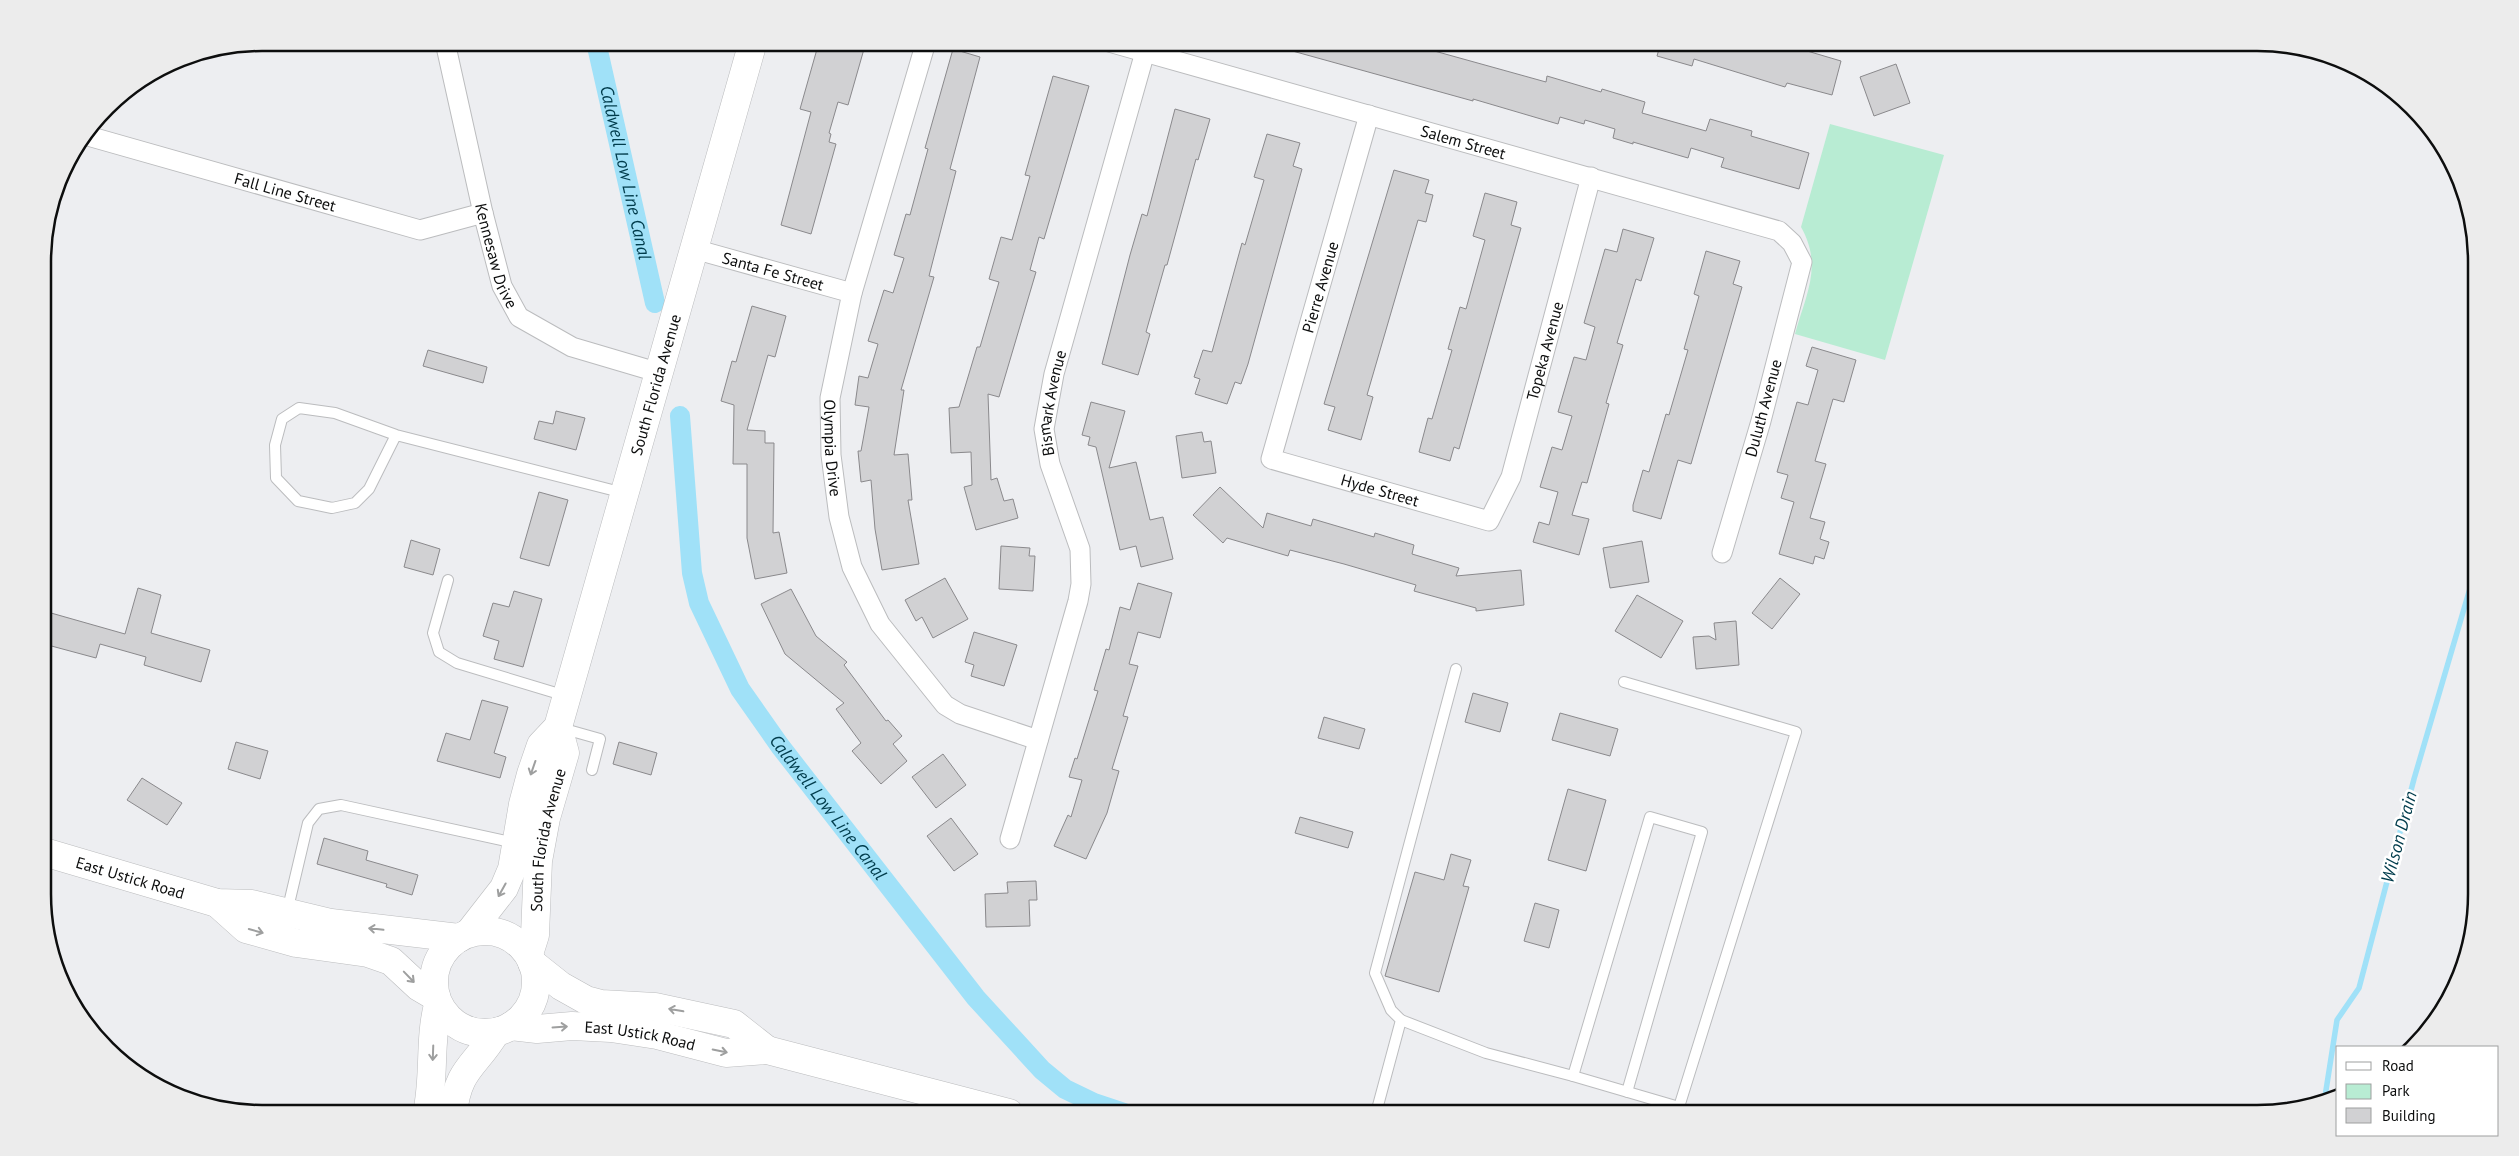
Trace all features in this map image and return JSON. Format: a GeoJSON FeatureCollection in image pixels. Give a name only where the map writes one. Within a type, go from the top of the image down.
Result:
{"type":"FeatureCollection","features":[{"type":"Feature","properties":{"kind":"main road","name":"South Florida Avenue"},"geometry":{"type":"LineString","coordinates":[[464,935],[495,903],[512,869],[523,804],[541,745],[558,727],[750,51]]}},
{"type":"Feature","properties":{"kind":"main road","name":"South Florida Avenue"},"geometry":{"type":"LineString","coordinates":[[530,958],[535,936],[538,861],[546,818],[564,753],[558,727]]}},
{"type":"Feature","properties":{"kind":"main road","name":"East Ustick Road"},"geometry":{"type":"LineString","coordinates":[[51,854],[217,904],[252,904],[331,923],[464,935]]}},
{"type":"Feature","properties":{"kind":"main road","name":"East Ustick Road"},"geometry":{"type":"LineString","coordinates":[[217,904],[246,929],[296,943],[368,954],[391,961],[418,987],[437,1001]]}},
{"type":"Feature","properties":{"kind":"main road"},"geometry":{"type":"LineString","coordinates":[[454,1105],[456,1093],[463,1075],[474,1059],[503,1029],[524,1016],[532,1002],[536,986],[530,958],[518,942],[503,934],[486,930],[464,935],[453,941],[441,954],[434,970],[433,988],[437,1001],[449,1019],[464,1029],[479,1033],[503,1029]]}},
{"type":"Feature","properties":{"kind":"main road","name":"East Ustick Road"},"geometry":{"type":"LineString","coordinates":[[530,958],[561,986],[586,1000],[601,1004],[656,1007],[734,1024],[767,1050]]}},
{"type":"Feature","properties":{"kind":"main road"},"geometry":{"type":"LineString","coordinates":[[428,1105],[433,1067],[433,1025],[437,1001]]}},
{"type":"Feature","properties":{"kind":"main road","name":"East Ustick Road"},"geometry":{"type":"LineString","coordinates":[[503,1029],[572,1026],[611,1028],[656,1035],[726,1053],[767,1050],[978,1105]]}},
{"type":"Feature","properties":{"kind":"street","name":"Kennesaw Drive"},"geometry":{"type":"LineString","coordinates":[[447,51],[483,213],[502,286],[519,317],[572,347],[660,373]]}},
{"type":"Feature","properties":{"kind":"street","name":"Olympia Drive"},"geometry":{"type":"LineString","coordinates":[[923,51],[852,292],[830,398],[832,464],[839,517],[852,568],[880,624],[945,705],[960,714],[1038,740]]}},
{"type":"Feature","properties":{"kind":"street","name":"Salem Street"},"geometry":{"type":"LineString","coordinates":[[1141,51],[1779,231],[1792,242],[1802,262]]}},
{"type":"Feature","properties":{"kind":"street","name":"Bismark Avenue"},"geometry":{"type":"LineString","coordinates":[[1010,839],[1078,601],[1081,584],[1080,548],[1050,464],[1044,428],[1054,374],[1145,52]]}},
{"type":"Feature","properties":{"kind":"street","name":"Pierre Avenue"},"geometry":{"type":"LineString","coordinates":[[1271,460],[1369,115]]}},
{"type":"Feature","properties":{"kind":"street","name":"Fall Line Street"},"geometry":{"type":"LineString","coordinates":[[93,137],[420,230],[483,213]]}},
{"type":"Feature","properties":{"kind":"street","name":"Topeka Avenue"},"geometry":{"type":"LineString","coordinates":[[1489,521],[1511,477],[1591,177]]}},
{"type":"Feature","properties":{"kind":"street","name":"Santa Fe Street"},"geometry":{"type":"LineString","coordinates":[[694,249],[852,292]]}},
{"type":"Feature","properties":{"kind":"street","name":"Duluth Avenue"},"geometry":{"type":"LineString","coordinates":[[1722,553],[1761,421],[1802,262]]}},
{"type":"Feature","properties":{"kind":"street","name":"Hyde Street"},"geometry":{"type":"LineString","coordinates":[[1271,460],[1489,521]]}},
{"type":"Feature","properties":{"kind":"lane"},"geometry":{"type":"LineString","coordinates":[[396,435],[369,489],[355,503],[332,508],[298,501],[276,478],[275,445],[282,419],[300,408],[335,413],[396,435],[624,494]]}},
{"type":"Feature","properties":{"kind":"lane"},"geometry":{"type":"LineString","coordinates":[[448,580],[433,633],[439,652],[456,663],[567,696]]}},
{"type":"Feature","properties":{"kind":"lane"},"geometry":{"type":"LineString","coordinates":[[1456,670],[1375,973],[1391,1010],[1402,1020],[1486,1053],[1573,1076],[1662,1105]]}},
{"type":"Feature","properties":{"kind":"lane"},"geometry":{"type":"LineString","coordinates":[[1624,682],[1796,732],[1678,1105]]}},
{"type":"Feature","properties":{"kind":"lane"},"geometry":{"type":"LineString","coordinates":[[558,727],[600,739],[592,770]]}},
{"type":"Feature","properties":{"kind":"lane"},"geometry":{"type":"LineString","coordinates":[[286,913],[308,823],[319,809],[341,806],[515,843]]}},
{"type":"Feature","properties":{"kind":"lane"},"geometry":{"type":"LineString","coordinates":[[1573,1076],[1650,817],[1702,832],[1627,1092]]}},
{"type":"Feature","properties":{"kind":"lane"},"geometry":{"type":"LineString","coordinates":[[1378,1105],[1402,1020]]}},
{"type":"Feature","properties":{"kind":"green space"},"geometry":{"type":"Polygon","coordinates":[[[1830,124],[1944,155],[1885,360],[1795,334],[1808,293],[1812,267],[1808,241],[1801,227],[1830,124]]]}},
{"type":"Feature","properties":{"kind":"building"},"geometry":{"type":"Polygon","coordinates":[[[816,51],[863,51],[848,105],[838,102],[829,133],[831,134],[829,142],[836,144],[811,234],[781,225],[811,112],[800,109],[816,51]]]}},
{"type":"Feature","properties":{"kind":"building"},"geometry":{"type":"Polygon","coordinates":[[[952,51],[960,51],[980,57],[950,169],[956,171],[929,276],[934,277],[901,390],[904,390],[894,455],[908,454],[912,500],[908,500],[919,564],[882,570],[875,529],[871,480],[861,482],[858,451],[861,451],[869,407],[855,405],[859,376],[868,378],[878,344],[868,341],[884,290],[893,293],[904,258],[894,255],[906,214],[910,215],[928,149],[925,148],[952,51]]]}},
{"type":"Feature","properties":{"kind":"building"},"geometry":{"type":"Polygon","coordinates":[[[1292,51],[1434,51],[1546,82],[1547,76],[1601,92],[1602,89],[1645,102],[1642,113],[1706,131],[1710,119],[1752,131],[1751,136],[1809,153],[1799,189],[1721,167],[1724,158],[1691,148],[1688,158],[1613,138],[1615,129],[1585,120],[1584,124],[1560,117],[1558,124],[1473,99],[1473,101],[1292,51]]]}},
{"type":"Feature","properties":{"kind":"building"},"geometry":{"type":"Polygon","coordinates":[[[1658,51],[1807,51],[1841,61],[1832,95],[1787,83],[1785,87],[1694,59],[1692,66],[1657,56],[1658,51]]]}},
{"type":"Feature","properties":{"kind":"building"},"geometry":{"type":"Polygon","coordinates":[[[1896,64],[1910,103],[1874,116],[1860,77],[1896,64]]]}},
{"type":"Feature","properties":{"kind":"building"},"geometry":{"type":"Polygon","coordinates":[[[1053,76],[1089,86],[1044,239],[1039,237],[1030,270],[1036,272],[999,397],[988,394],[991,480],[997,478],[1004,501],[1013,499],[1018,518],[976,530],[964,487],[972,485],[971,452],[951,453],[949,408],[959,407],[977,347],[980,347],[999,282],[989,279],[1001,237],[1012,240],[1030,176],[1025,175],[1053,76]]]}},
{"type":"Feature","properties":{"kind":"building"},"geometry":{"type":"Polygon","coordinates":[[[1175,109],[1210,119],[1198,160],[1196,159],[1167,265],[1165,265],[1146,332],[1150,334],[1138,375],[1102,364],[1130,255],[1142,214],[1147,216],[1175,109]]]}},
{"type":"Feature","properties":{"kind":"building"},"geometry":{"type":"Polygon","coordinates":[[[1267,134],[1300,143],[1293,166],[1302,169],[1248,364],[1241,384],[1235,382],[1227,404],[1195,394],[1200,379],[1194,377],[1203,350],[1212,352],[1242,243],[1245,245],[1264,180],[1254,177],[1267,134]]]}},
{"type":"Feature","properties":{"kind":"building"},"geometry":{"type":"Polygon","coordinates":[[[1394,170],[1429,180],[1425,193],[1433,195],[1426,222],[1418,220],[1367,395],[1373,397],[1361,440],[1328,430],[1335,407],[1324,404],[1394,170]]]}},
{"type":"Feature","properties":{"kind":"building"},"geometry":{"type":"Polygon","coordinates":[[[1485,193],[1517,202],[1511,225],[1521,228],[1459,449],[1454,447],[1450,461],[1419,452],[1428,418],[1432,419],[1452,350],[1448,349],[1460,307],[1466,309],[1485,240],[1473,236],[1485,193]]]}},
{"type":"Feature","properties":{"kind":"building"},"geometry":{"type":"Polygon","coordinates":[[[1623,229],[1654,238],[1641,281],[1636,279],[1617,343],[1623,345],[1606,403],[1609,404],[1587,483],[1582,482],[1572,515],[1589,519],[1579,555],[1533,542],[1539,522],[1549,525],[1558,492],[1540,487],[1552,447],[1562,450],[1572,416],[1558,412],[1574,357],[1586,360],[1595,327],[1584,323],[1605,249],[1617,252],[1623,229]]]}},
{"type":"Feature","properties":{"kind":"building"},"geometry":{"type":"Polygon","coordinates":[[[1706,251],[1740,261],[1733,284],[1742,287],[1691,464],[1678,460],[1661,519],[1633,511],[1633,505],[1643,470],[1649,472],[1666,414],[1669,415],[1688,350],[1684,349],[1699,296],[1694,294],[1706,251]]]}},
{"type":"Feature","properties":{"kind":"building"},"geometry":{"type":"Polygon","coordinates":[[[752,306],[786,316],[775,357],[768,355],[747,430],[765,431],[765,443],[774,443],[773,533],[779,532],[787,573],[755,579],[747,538],[747,464],[733,464],[734,405],[721,401],[732,361],[736,362],[752,306]]]}},
{"type":"Feature","properties":{"kind":"building"},"geometry":{"type":"Polygon","coordinates":[[[1812,347],[1856,360],[1844,402],[1833,399],[1815,461],[1826,464],[1810,518],[1825,522],[1820,539],[1829,542],[1824,559],[1815,556],[1813,564],[1779,554],[1794,502],[1781,498],[1788,475],[1777,472],[1797,402],[1808,405],[1818,370],[1806,366],[1812,347]]]}},
{"type":"Feature","properties":{"kind":"building"},"geometry":{"type":"Polygon","coordinates":[[[428,350],[487,367],[483,383],[423,366],[428,350]]]}},
{"type":"Feature","properties":{"kind":"building"},"geometry":{"type":"Polygon","coordinates":[[[1091,402],[1125,411],[1109,468],[1136,462],[1150,520],[1163,517],[1173,559],[1141,567],[1136,546],[1120,550],[1096,447],[1088,445],[1090,437],[1082,435],[1091,402]]]}},
{"type":"Feature","properties":{"kind":"building"},"geometry":{"type":"Polygon","coordinates":[[[556,411],[585,418],[576,450],[534,439],[539,421],[553,424],[556,411]]]}},
{"type":"Feature","properties":{"kind":"building"},"geometry":{"type":"Polygon","coordinates":[[[1202,432],[1204,442],[1211,441],[1216,473],[1182,478],[1176,436],[1202,432]]]}},
{"type":"Feature","properties":{"kind":"building"},"geometry":{"type":"Polygon","coordinates":[[[1220,487],[1263,528],[1267,513],[1311,526],[1313,519],[1374,537],[1375,533],[1414,545],[1412,554],[1459,568],[1456,576],[1521,570],[1524,605],[1476,611],[1476,608],[1414,591],[1416,585],[1344,564],[1290,550],[1288,556],[1227,538],[1223,543],[1193,515],[1220,487]]]}},
{"type":"Feature","properties":{"kind":"building"},"geometry":{"type":"Polygon","coordinates":[[[539,492],[568,500],[549,566],[520,558],[539,492]]]}},
{"type":"Feature","properties":{"kind":"building"},"geometry":{"type":"Polygon","coordinates":[[[411,540],[440,549],[433,575],[404,567],[411,540]]]}},
{"type":"Feature","properties":{"kind":"building"},"geometry":{"type":"Polygon","coordinates":[[[1642,541],[1649,582],[1610,588],[1603,548],[1642,541]]]}},
{"type":"Feature","properties":{"kind":"building"},"geometry":{"type":"Polygon","coordinates":[[[1001,546],[1030,548],[1029,556],[1035,556],[1033,591],[999,589],[1001,546]]]}},
{"type":"Feature","properties":{"kind":"building"},"geometry":{"type":"Polygon","coordinates":[[[945,578],[968,619],[933,638],[922,617],[916,621],[905,600],[945,578]]]}},
{"type":"Feature","properties":{"kind":"building"},"geometry":{"type":"Polygon","coordinates":[[[1780,578],[1800,594],[1772,629],[1752,613],[1780,578]]]}},
{"type":"Feature","properties":{"kind":"building"},"geometry":{"type":"Polygon","coordinates":[[[1138,583],[1172,593],[1160,638],[1138,632],[1129,664],[1138,666],[1123,716],[1128,717],[1112,769],[1119,771],[1107,813],[1086,859],[1054,846],[1068,815],[1071,817],[1082,780],[1069,777],[1075,758],[1077,759],[1098,691],[1094,690],[1106,649],[1109,650],[1120,607],[1130,610],[1138,583]]]}},
{"type":"Feature","properties":{"kind":"building"},"geometry":{"type":"Polygon","coordinates":[[[138,588],[161,595],[151,633],[210,650],[201,682],[144,665],[146,657],[100,644],[96,658],[51,646],[51,613],[125,634],[138,588]]]}},
{"type":"Feature","properties":{"kind":"building"},"geometry":{"type":"Polygon","coordinates":[[[791,589],[816,636],[847,662],[844,665],[886,721],[888,720],[902,736],[893,744],[907,761],[881,784],[852,751],[861,743],[836,709],[844,703],[785,654],[761,604],[791,589]]]}},
{"type":"Feature","properties":{"kind":"building"},"geometry":{"type":"Polygon","coordinates":[[[514,591],[542,599],[523,667],[494,659],[499,641],[483,636],[493,603],[509,607],[514,591]]]}},
{"type":"Feature","properties":{"kind":"building"},"geometry":{"type":"Polygon","coordinates":[[[1637,595],[1683,621],[1661,658],[1615,631],[1637,595]]]}},
{"type":"Feature","properties":{"kind":"building"},"geometry":{"type":"Polygon","coordinates":[[[1736,621],[1739,665],[1696,669],[1693,637],[1709,636],[1716,640],[1714,623],[1736,621]]]}},
{"type":"Feature","properties":{"kind":"building"},"geometry":{"type":"Polygon","coordinates":[[[974,632],[1017,645],[1004,686],[971,676],[974,665],[965,662],[974,632]]]}},
{"type":"Feature","properties":{"kind":"building"},"geometry":{"type":"Polygon","coordinates":[[[1473,693],[1508,703],[1500,732],[1465,722],[1473,693]]]}},
{"type":"Feature","properties":{"kind":"building"},"geometry":{"type":"Polygon","coordinates":[[[482,700],[508,707],[494,753],[506,757],[500,778],[437,761],[446,733],[470,740],[482,700]]]}},
{"type":"Feature","properties":{"kind":"building"},"geometry":{"type":"Polygon","coordinates":[[[1560,713],[1618,729],[1610,756],[1552,740],[1560,713]]]}},
{"type":"Feature","properties":{"kind":"building"},"geometry":{"type":"Polygon","coordinates":[[[1324,717],[1365,729],[1359,749],[1318,738],[1324,717]]]}},
{"type":"Feature","properties":{"kind":"building"},"geometry":{"type":"Polygon","coordinates":[[[236,742],[268,751],[260,779],[228,769],[236,742]]]}},
{"type":"Feature","properties":{"kind":"building"},"geometry":{"type":"Polygon","coordinates":[[[619,742],[657,753],[651,775],[613,764],[619,742]]]}},
{"type":"Feature","properties":{"kind":"building"},"geometry":{"type":"Polygon","coordinates":[[[943,754],[966,785],[936,808],[912,777],[943,754]]]}},
{"type":"Feature","properties":{"kind":"building"},"geometry":{"type":"Polygon","coordinates":[[[142,778],[182,803],[167,825],[127,800],[142,778]]]}},
{"type":"Feature","properties":{"kind":"building"},"geometry":{"type":"Polygon","coordinates":[[[1568,789],[1606,800],[1586,871],[1548,860],[1568,789]]]}},
{"type":"Feature","properties":{"kind":"building"},"geometry":{"type":"Polygon","coordinates":[[[1300,817],[1353,832],[1348,848],[1295,833],[1300,817]]]}},
{"type":"Feature","properties":{"kind":"building"},"geometry":{"type":"Polygon","coordinates":[[[951,818],[978,854],[954,871],[927,836],[951,818]]]}},
{"type":"Feature","properties":{"kind":"building"},"geometry":{"type":"Polygon","coordinates":[[[324,838],[368,851],[366,860],[418,875],[412,895],[386,887],[387,884],[317,864],[324,838]]]}},
{"type":"Feature","properties":{"kind":"building"},"geometry":{"type":"Polygon","coordinates":[[[1451,854],[1471,860],[1463,886],[1469,887],[1439,992],[1385,976],[1415,872],[1444,880],[1451,854]]]}},
{"type":"Feature","properties":{"kind":"building"},"geometry":{"type":"Polygon","coordinates":[[[1036,881],[1037,900],[1029,900],[1030,926],[986,927],[985,894],[1008,893],[1007,882],[1036,881]]]}},
{"type":"Feature","properties":{"kind":"building"},"geometry":{"type":"Polygon","coordinates":[[[1535,903],[1559,910],[1549,948],[1524,941],[1535,903]]]}},
{"type":"Feature","properties":{"kind":"waterway","name":"Caldwell Low Line Canal"},"geometry":{"type":"LineString","coordinates":[[598,51],[655,303]]}},
{"type":"Feature","properties":{"kind":"waterway","name":"Caldwell Low Line Canal"},"geometry":{"type":"LineString","coordinates":[[680,416],[692,573],[699,603],[740,689],[780,746],[976,998],[1042,1070],[1065,1089],[1100,1105]]}},
{"type":"Feature","properties":{"kind":"waterway","name":"Wilson Drain"},"geometry":{"type":"LineString","coordinates":[[2325,1094],[2337,1020],[2359,988],[2414,779],[2468,595]]}}]}
